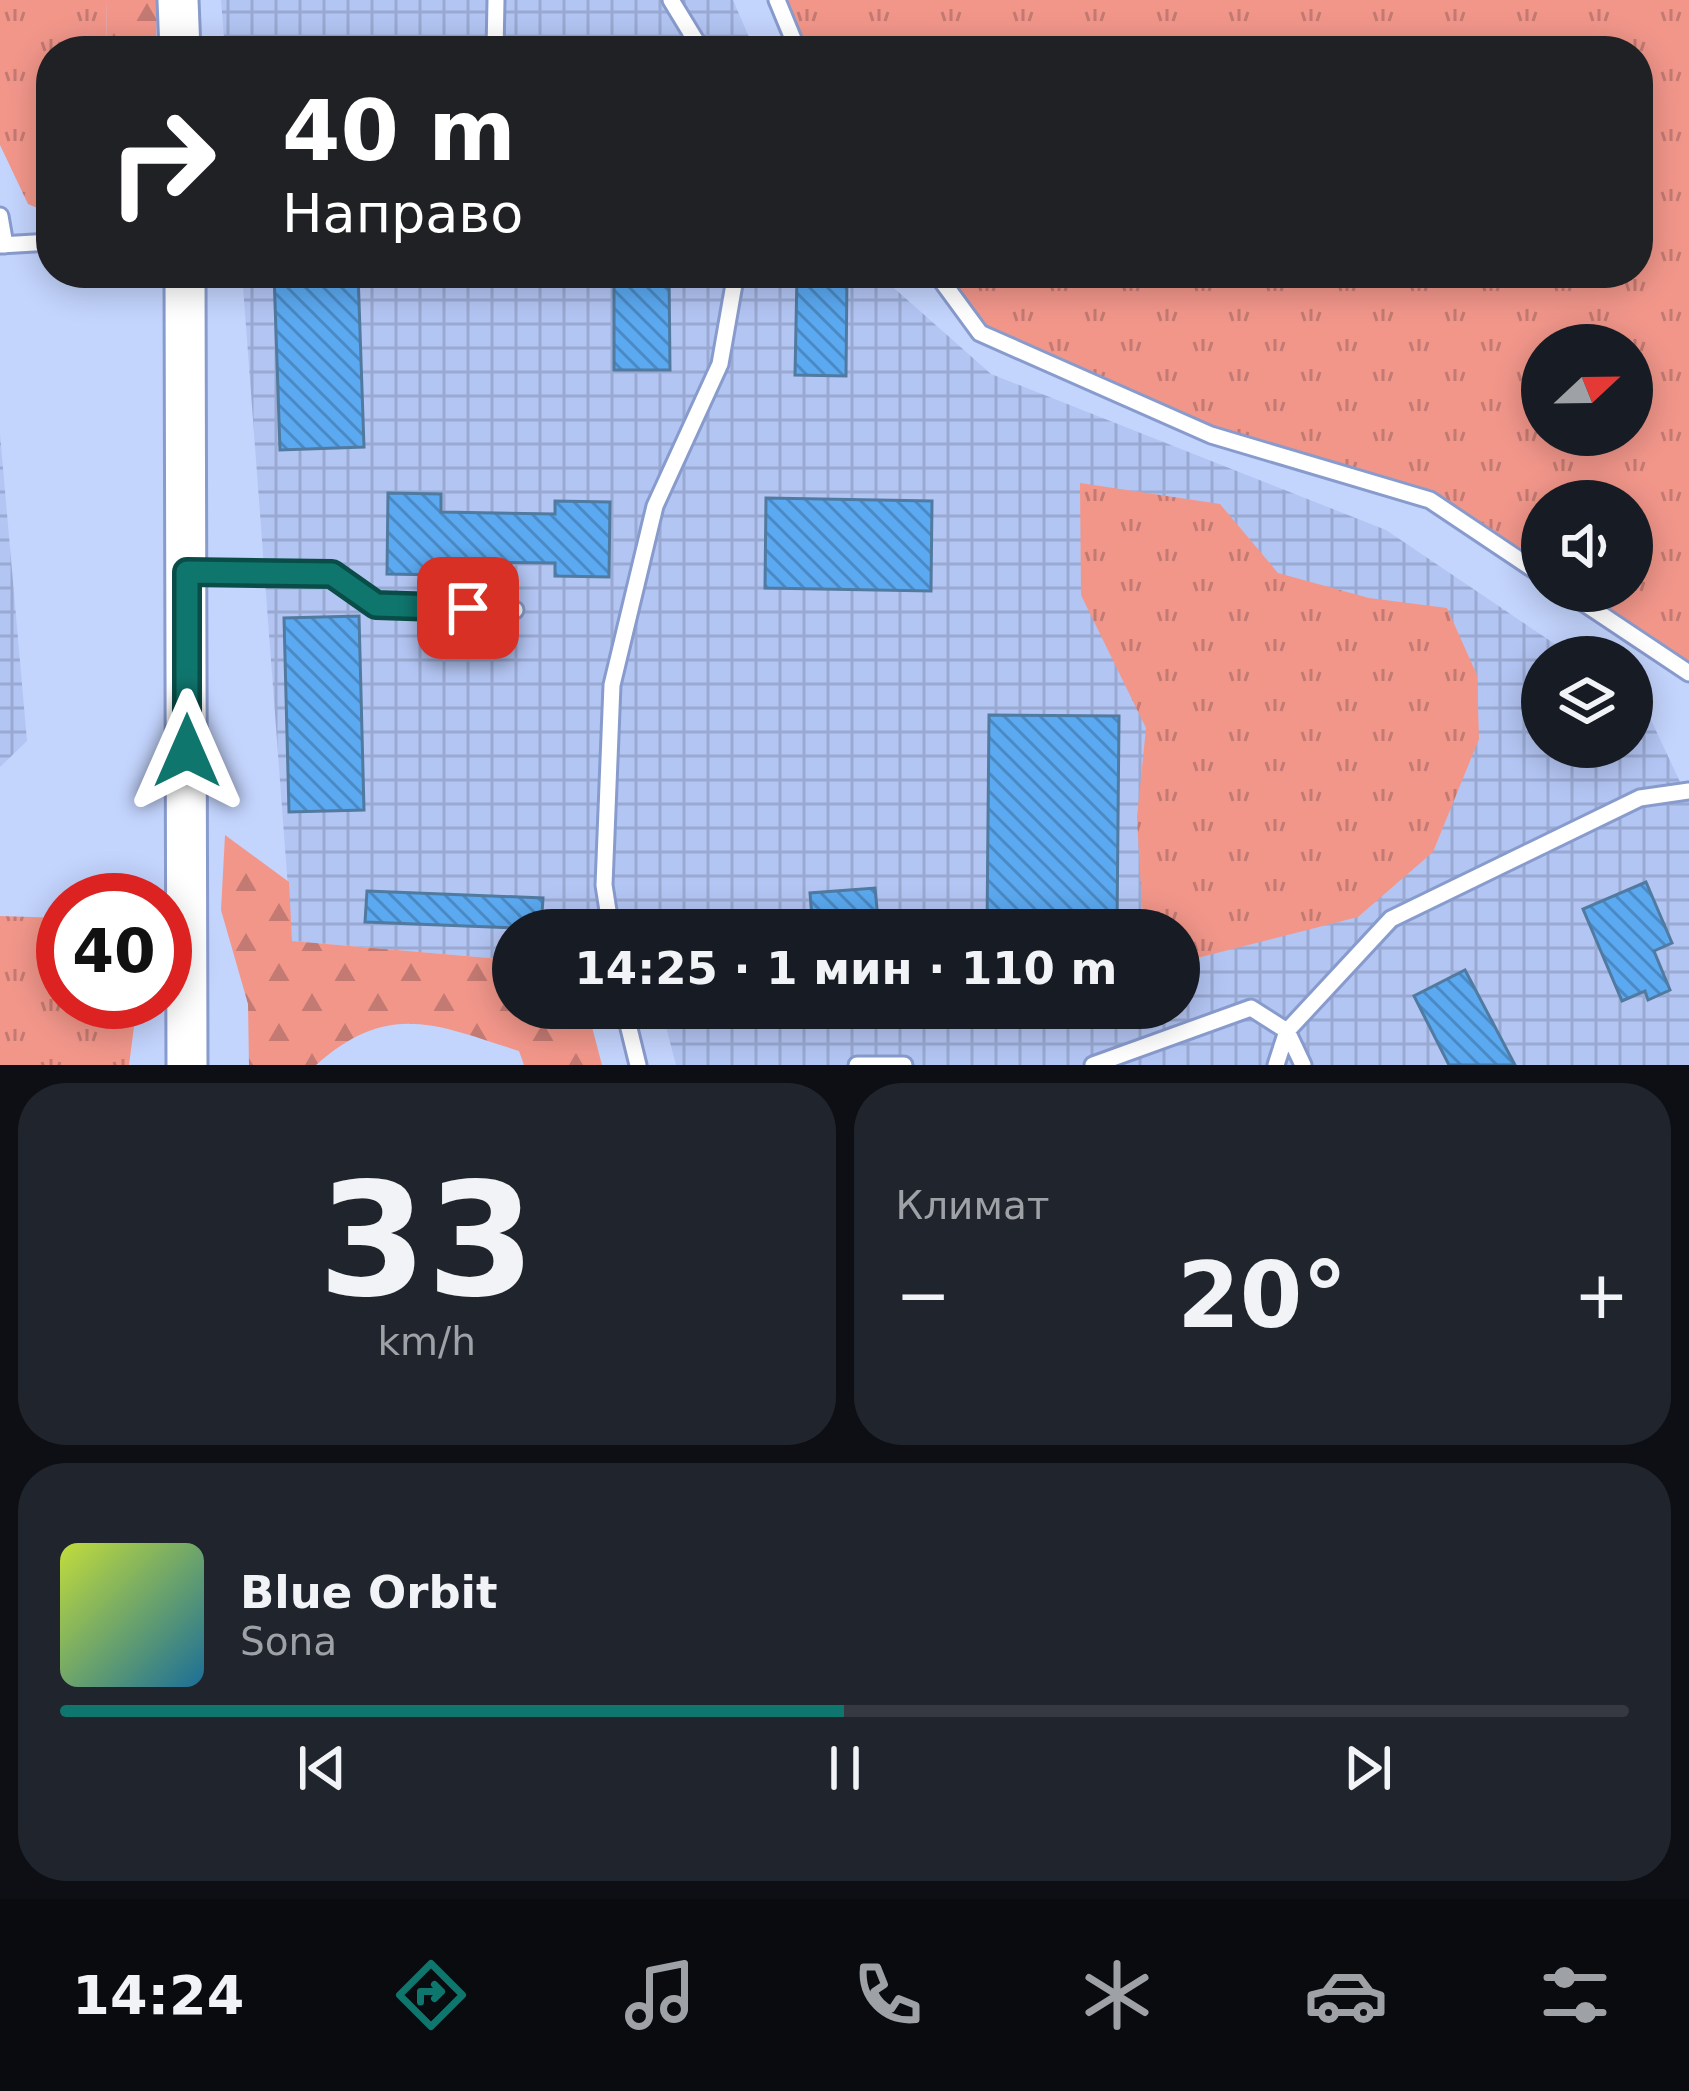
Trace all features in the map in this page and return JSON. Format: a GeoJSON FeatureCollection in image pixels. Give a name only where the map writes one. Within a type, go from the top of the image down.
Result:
{"type":"FeatureCollection","features":[{"type":"Feature","properties":{"kind":"street"},"geometry":{"type":"LineString","coordinates":[[178,0],[179,36]]}},
{"type":"Feature","properties":{"kind":"street"},"geometry":{"type":"LineString","coordinates":[[185,288],[188,1065]]}},
{"type":"Feature","properties":{"kind":"lane"},"geometry":{"type":"LineString","coordinates":[[495,36],[496,0]]}},
{"type":"Feature","properties":{"kind":"lane"},"geometry":{"type":"LineString","coordinates":[[671,0],[693,36]]}},
{"type":"Feature","properties":{"kind":"lane"},"geometry":{"type":"LineString","coordinates":[[777,0],[792,36]]}},
{"type":"Feature","properties":{"kind":"lane"},"geometry":{"type":"LineString","coordinates":[[0,216],[2,245],[36,243]]}},
{"type":"Feature","properties":{"kind":"lane"},"geometry":{"type":"LineString","coordinates":[[608,909],[604,885],[612,686],[656,506],[720,364],[733,288]]}},
{"type":"Feature","properties":{"kind":"lane"},"geometry":{"type":"LineString","coordinates":[[947,288],[980,333],[1211,435],[1430,500],[1521,561]]}},
{"type":"Feature","properties":{"kind":"lane"},"geometry":{"type":"LineString","coordinates":[[187,572],[332,574],[376,605],[515,610]]}},
{"type":"Feature","properties":{"kind":"lane"},"geometry":{"type":"LineString","coordinates":[[1598,612],[1689,673]]}},
{"type":"Feature","properties":{"kind":"lane"},"geometry":{"type":"LineString","coordinates":[[1276,1065],[1287,1031],[1391,919],[1640,798],[1689,791]]}},
{"type":"Feature","properties":{"kind":"lane"},"geometry":{"type":"LineString","coordinates":[[1093,1065],[1251,1008],[1287,1031],[1303,1065]]}},
{"type":"Feature","properties":{"kind":"lane"},"geometry":{"type":"LineString","coordinates":[[629,1029],[638,1065]]}},
{"type":"Feature","properties":{"kind":"lane"},"geometry":{"type":"LineString","coordinates":[[857,1065],[904,1065]]}},
{"type":"Feature","properties":{"kind":"shaded area"},"geometry":{"type":"Polygon","coordinates":[[[221,0],[733,0],[749,36],[224,36],[221,0]]]}},
{"type":"Feature","properties":{"kind":"shaded area"},"geometry":{"type":"Polygon","coordinates":[[[243,288],[894,288],[991,374],[1386,530],[1543,636],[1521,636],[1521,768],[1653,768],[1653,724],[1689,801],[1689,1065],[676,1065],[667,1029],[1200,1029],[1200,909],[492,909],[492,958],[292,941],[243,288]]]}},
{"type":"Feature","properties":{"kind":"shaded area"},"geometry":{"type":"Polygon","coordinates":[[[0,434],[27,741],[0,767],[0,434]]]}},
{"type":"Feature","properties":{"kind":"green space"},"geometry":{"type":"Polygon","coordinates":[[[0,0],[106,0],[107,36],[36,36],[36,207],[28,204],[0,145],[0,0]]]}},
{"type":"Feature","properties":{"kind":"green space"},"geometry":{"type":"Polygon","coordinates":[[[106,0],[157,0],[156,36],[107,36],[106,0]]]}},
{"type":"Feature","properties":{"kind":"green space"},"geometry":{"type":"Polygon","coordinates":[[[777,0],[1689,0],[1689,673],[1653,649],[1653,636],[1634,636],[1598,612],[1653,612],[1653,480],[1521,480],[1521,561],[1430,500],[1211,435],[980,333],[947,288],[1653,288],[1653,36],[792,36],[777,0]]]}},
{"type":"Feature","properties":{"kind":"green space"},"geometry":{"type":"Polygon","coordinates":[[[1080,483],[1220,504],[1278,573],[1369,598],[1447,608],[1477,675],[1479,739],[1433,852],[1358,917],[1200,957],[1200,909],[1142,908],[1137,817],[1146,728],[1081,595],[1080,483]]]}},
{"type":"Feature","properties":{"kind":"green space"},"geometry":{"type":"Polygon","coordinates":[[[225,835],[289,882],[292,941],[492,958],[492,1029],[593,1029],[602,1065],[524,1065],[519,1051],[414,1024],[367,1032],[316,1065],[249,1065],[248,1004],[221,910],[225,835]]]}},
{"type":"Feature","properties":{"kind":"green space"},"geometry":{"type":"Polygon","coordinates":[[[0,916],[36,917],[36,1029],[134,1029],[129,1065],[0,1065],[0,916]]]}},
{"type":"Feature","properties":{"kind":"building"},"geometry":{"type":"Polygon","coordinates":[[[275,288],[359,288],[364,447],[280,450],[275,288]]]}},
{"type":"Feature","properties":{"kind":"building"},"geometry":{"type":"Polygon","coordinates":[[[614,288],[669,288],[670,370],[614,370],[614,288]]]}},
{"type":"Feature","properties":{"kind":"building"},"geometry":{"type":"Polygon","coordinates":[[[797,288],[847,288],[846,376],[795,375],[797,288]]]}},
{"type":"Feature","properties":{"kind":"building"},"geometry":{"type":"Polygon","coordinates":[[[388,493],[441,494],[441,512],[555,514],[555,501],[610,502],[609,577],[555,576],[555,563],[441,562],[441,575],[387,574],[388,493]]]}},
{"type":"Feature","properties":{"kind":"building"},"geometry":{"type":"Polygon","coordinates":[[[766,498],[932,501],[931,591],[765,588],[766,498]]]}},
{"type":"Feature","properties":{"kind":"building"},"geometry":{"type":"Polygon","coordinates":[[[359,616],[364,810],[289,812],[284,618],[359,616]]]}},
{"type":"Feature","properties":{"kind":"building"},"geometry":{"type":"Polygon","coordinates":[[[989,715],[1119,716],[1117,909],[987,909],[989,715]]]}},
{"type":"Feature","properties":{"kind":"building"},"geometry":{"type":"Polygon","coordinates":[[[1646,882],[1672,943],[1654,951],[1670,990],[1648,1000],[1645,991],[1622,1001],[1583,909],[1646,882]]]}},
{"type":"Feature","properties":{"kind":"building"},"geometry":{"type":"Polygon","coordinates":[[[875,888],[877,909],[811,909],[810,893],[875,888]]]}},
{"type":"Feature","properties":{"kind":"building"},"geometry":{"type":"Polygon","coordinates":[[[367,891],[543,898],[542,909],[492,909],[492,927],[365,922],[367,891]]]}},
{"type":"Feature","properties":{"kind":"building"},"geometry":{"type":"Polygon","coordinates":[[[1465,970],[1515,1065],[1449,1065],[1414,996],[1465,970]]]}},
{"type":"Feature","properties":{"kind":"route"},"geometry":{"type":"LineString","coordinates":[[187,751],[187,572],[332,574],[376,605],[468,608]]}}]}
